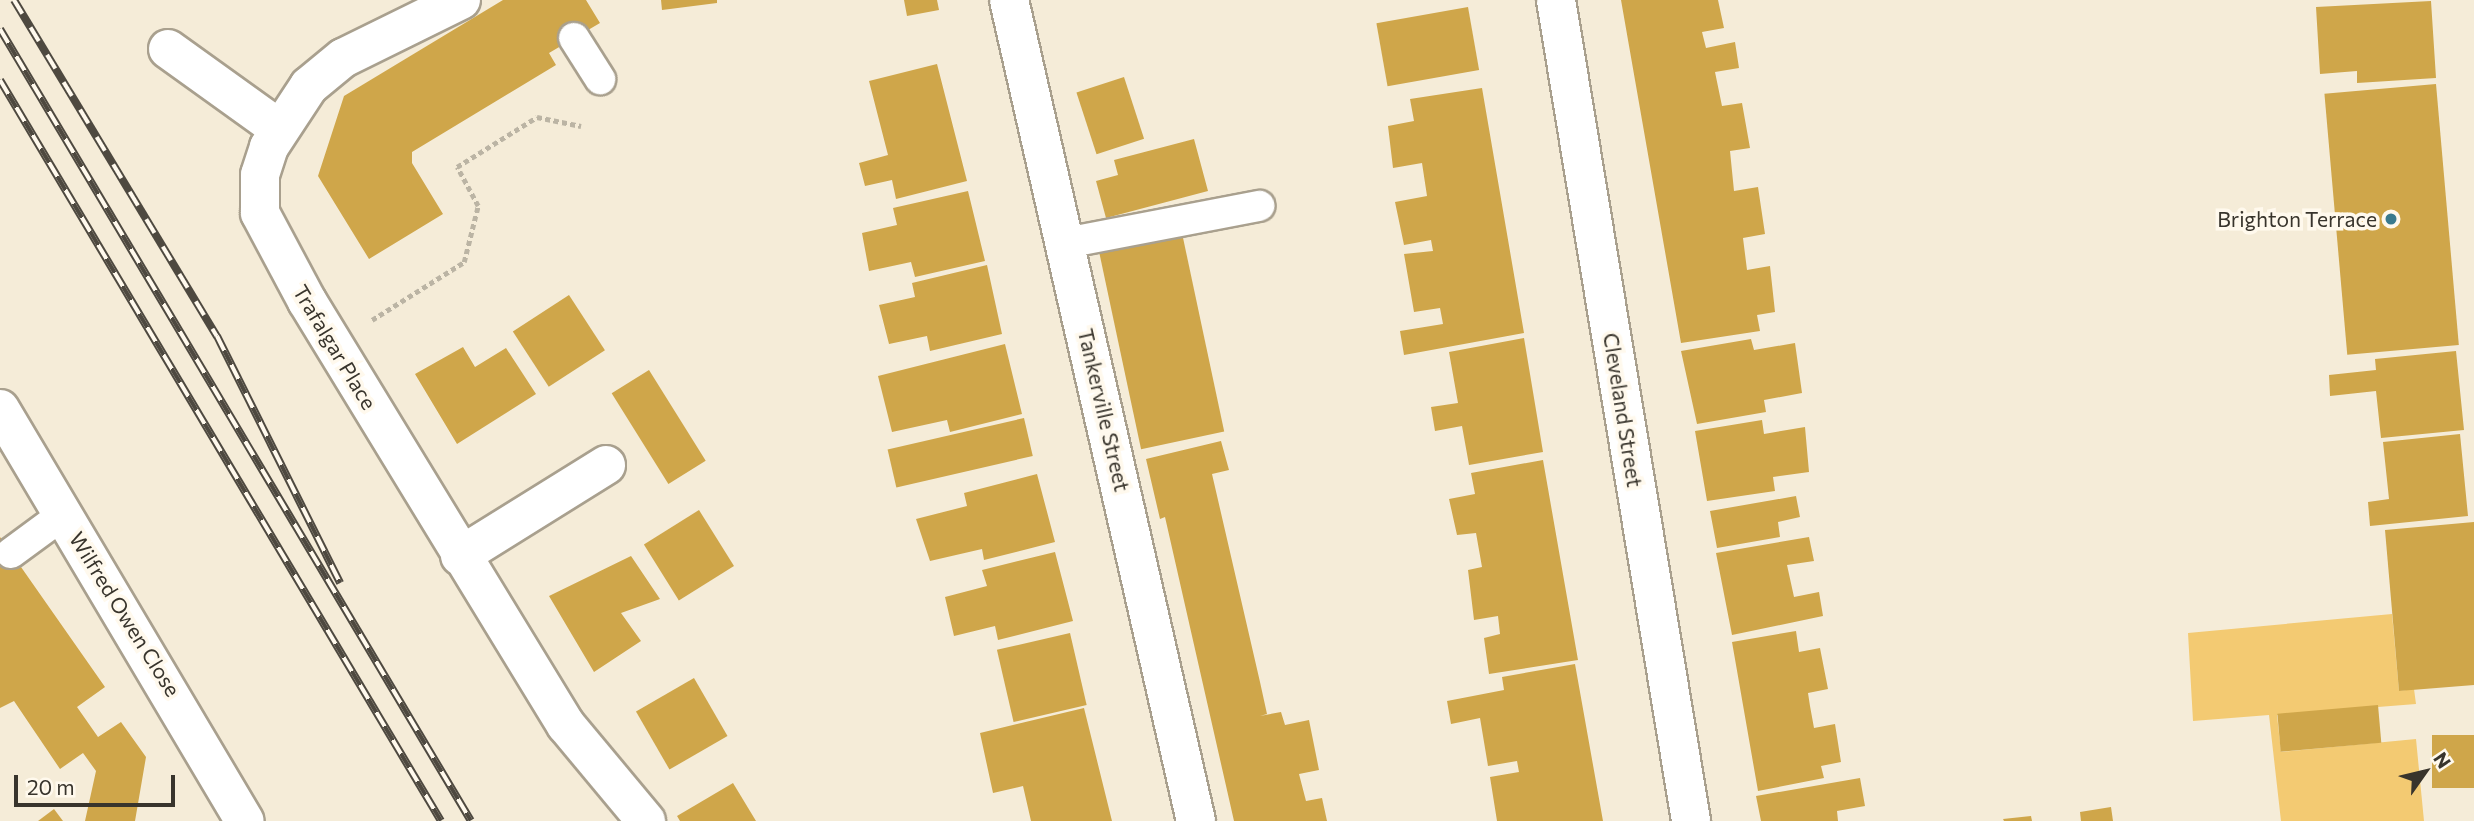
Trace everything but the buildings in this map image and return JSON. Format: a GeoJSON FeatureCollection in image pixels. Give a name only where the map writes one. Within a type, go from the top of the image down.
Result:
{"type":"FeatureCollection","features":[{"type":"Feature","properties":{"kind":"street","name":"Trafalgar Place"},"geometry":{"type":"LineString","coordinates":[[461,0],[343,58],[309,86],[278,128],[260,176],[260,213],[333,345],[566,725],[646,821]]}},
{"type":"Feature","properties":{"kind":"street","name":"Tankerville Street"},"geometry":{"type":"LineString","coordinates":[[1009,0],[1196,821]]}},
{"type":"Feature","properties":{"kind":"street","name":"Cleveland Street"},"geometry":{"type":"LineString","coordinates":[[1556,0],[1691,821]]}},
{"type":"Feature","properties":{"kind":"street"},"geometry":{"type":"LineString","coordinates":[[168,49],[278,128]]}},
{"type":"Feature","properties":{"kind":"street","name":"Wilfred Owen Close"},"geometry":{"type":"LineString","coordinates":[[0,409],[245,821]]}},
{"type":"Feature","properties":{"kind":"street"},"geometry":{"type":"LineString","coordinates":[[460,556],[606,465]]}},
{"type":"Feature","properties":{"kind":"lane"},"geometry":{"type":"LineString","coordinates":[[574,38],[600,79]]}},
{"type":"Feature","properties":{"kind":"lane"},"geometry":{"type":"LineString","coordinates":[[1066,243],[1259,206]]}},
{"type":"Feature","properties":{"kind":"lane"},"geometry":{"type":"LineString","coordinates":[[11,552],[64,514]]}},
{"type":"Feature","properties":{"kind":"path"},"geometry":{"type":"LineString","coordinates":[[333,345],[464,262],[478,206],[457,167],[537,117],[581,126]]}},
{"type":"Feature","properties":{"kind":"shaded area"},"geometry":{"type":"Polygon","coordinates":[[[2392,614],[2399,691],[2414,689],[2416,704],[2277,715],[2281,752],[2416,739],[2424,821],[2281,821],[2269,715],[2193,721],[2188,633],[2392,614]]]}},
{"type":"Feature","properties":{"kind":"railway"},"geometry":{"type":"LineString","coordinates":[[14,0],[217,336],[340,583]]}},
{"type":"Feature","properties":{"kind":"railway"},"geometry":{"type":"LineString","coordinates":[[0,29],[471,821]]}},
{"type":"Feature","properties":{"kind":"railway"},"geometry":{"type":"LineString","coordinates":[[0,80],[441,821]]}},
{"type":"Feature","properties":{"kind":"place","name":"Brighton Terrace"},"geometry":{"type":"Point","coordinates":[2391,219]}}]}
